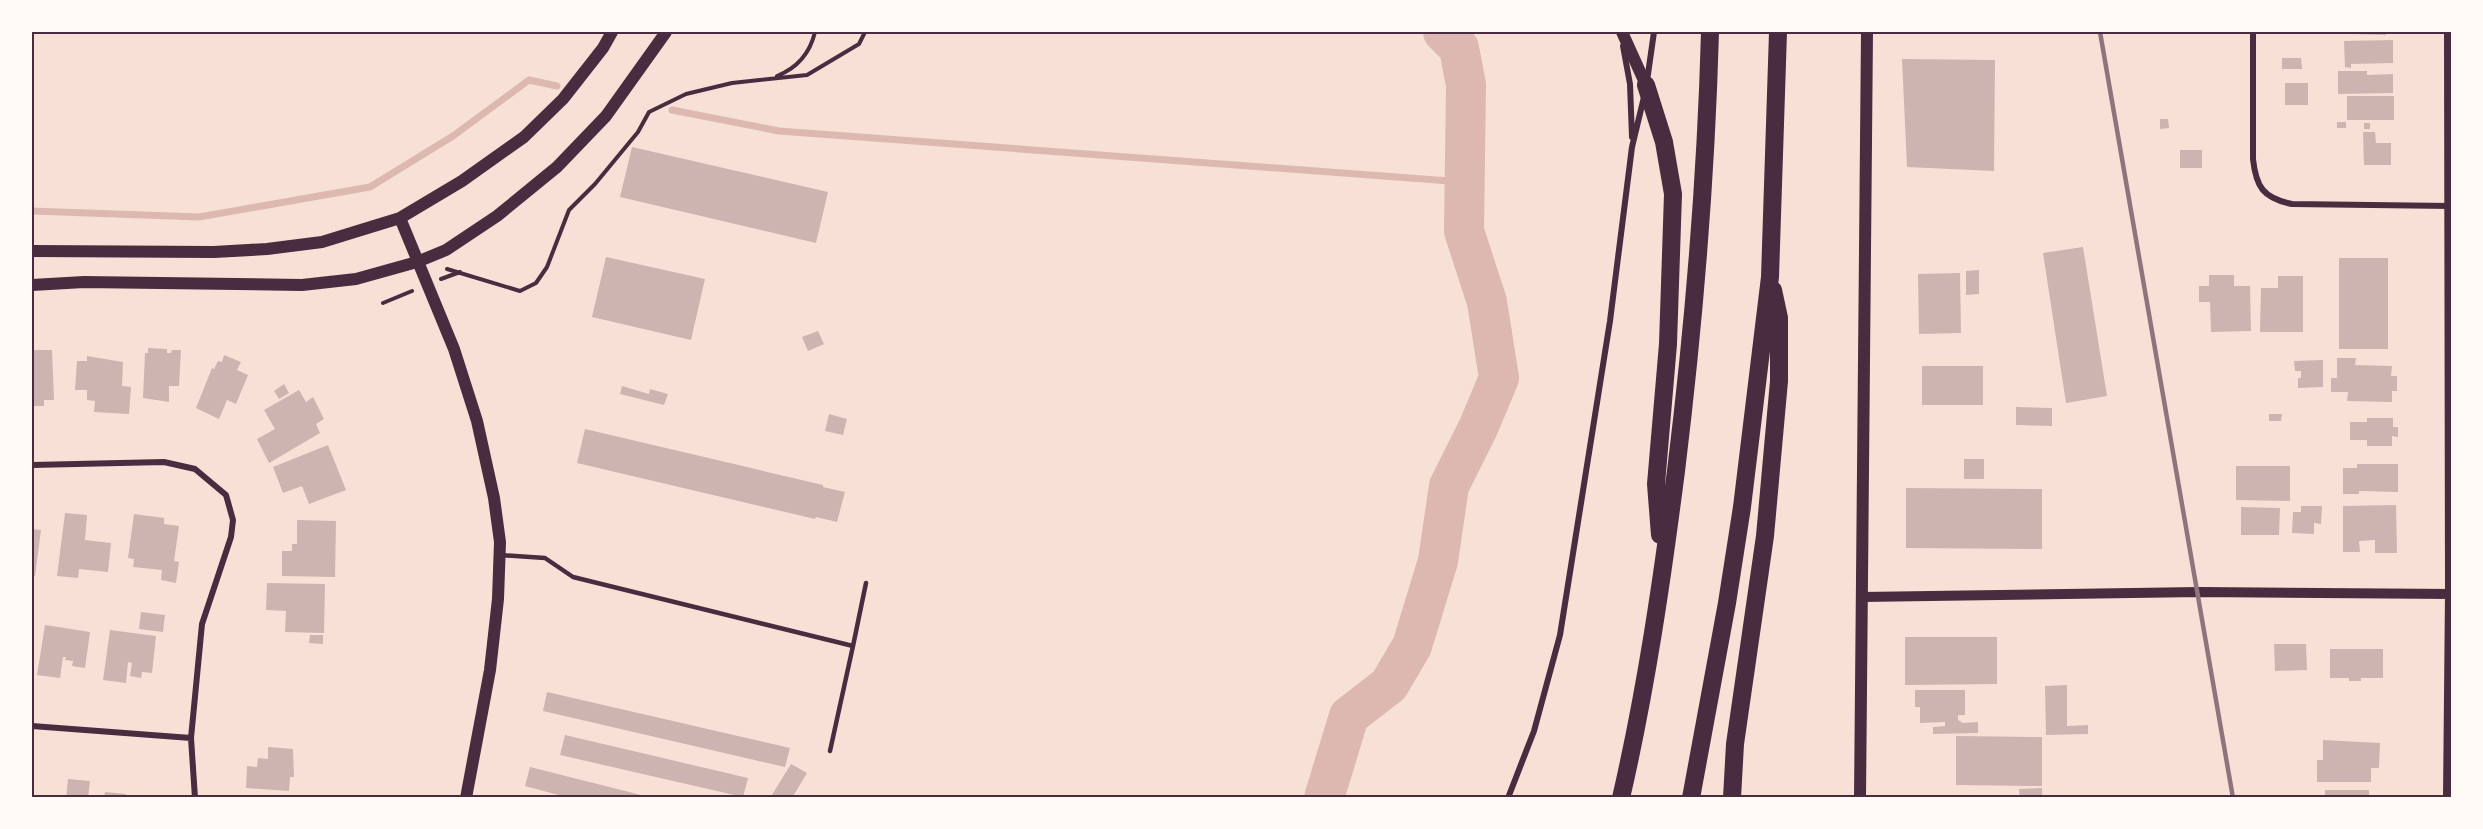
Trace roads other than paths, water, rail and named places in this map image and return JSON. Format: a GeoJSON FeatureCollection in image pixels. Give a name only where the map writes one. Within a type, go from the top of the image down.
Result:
{"type":"FeatureCollection","features":[{"type":"Feature","properties":{"kind":"highway"},"geometry":{"type":"LineString","coordinates":[[1621,798],[1663,573],[1689,368],[1700,245],[1710,32]]}},
{"type":"Feature","properties":{"kind":"highway"},"geometry":{"type":"LineString","coordinates":[[1691,798],[1734,560],[1770,277],[1778,32]]}},
{"type":"Feature","properties":{"kind":"highway"},"geometry":{"type":"LineString","coordinates":[[1646,85],[1664,142],[1673,194],[1668,344],[1656,484],[1663,573]]}},
{"type":"Feature","properties":{"kind":"highway"},"geometry":{"type":"LineString","coordinates":[[1732,798],[1735,744],[1765,536],[1779,381],[1779,318],[1770,277]]}},
{"type":"Feature","properties":{"kind":"main road"},"geometry":{"type":"LineString","coordinates":[[32,251],[214,252],[267,249],[322,242],[400,218],[462,181],[524,137],[563,99],[603,48],[612,32]]}},
{"type":"Feature","properties":{"kind":"main road"},"geometry":{"type":"LineString","coordinates":[[32,285],[84,282],[302,285],[356,279],[417,262],[446,250],[497,216],[557,166],[606,116],[666,32]]}},
{"type":"Feature","properties":{"kind":"main road"},"geometry":{"type":"LineString","coordinates":[[1620,32],[1646,85]]}},
{"type":"Feature","properties":{"kind":"main road"},"geometry":{"type":"LineString","coordinates":[[1860,798],[1867,32]]}},
{"type":"Feature","properties":{"kind":"main road"},"geometry":{"type":"LineString","coordinates":[[400,218],[454,350],[477,421],[494,498],[500,555],[498,599],[490,670],[466,798]]}},
{"type":"Feature","properties":{"kind":"street"},"geometry":{"type":"LineString","coordinates":[[1620,32],[1630,84],[1632,147]]}},
{"type":"Feature","properties":{"kind":"street"},"geometry":{"type":"LineString","coordinates":[[1508,798],[1534,730],[1560,635],[1610,321],[1632,147],[1646,85],[1654,32]]}},
{"type":"Feature","properties":{"kind":"street"},"geometry":{"type":"LineString","coordinates":[[2253,32],[2253,159],[2255,178],[2264,192],[2275,200],[2292,204],[2450,206]]}},
{"type":"Feature","properties":{"kind":"street"},"geometry":{"type":"LineString","coordinates":[[2448,798],[2451,594],[2449,32]]}},
{"type":"Feature","properties":{"kind":"street"},"geometry":{"type":"LineString","coordinates":[[32,465],[164,462],[195,469],[226,495],[233,520],[231,537],[202,624],[191,738],[195,798]]}},
{"type":"Feature","properties":{"kind":"street"},"geometry":{"type":"LineString","coordinates":[[1862,597],[2199,592],[2451,594]]}},
{"type":"Feature","properties":{"kind":"street"},"geometry":{"type":"LineString","coordinates":[[32,726],[191,738]]}},
{"type":"Feature","properties":{"kind":"lane"},"geometry":{"type":"LineString","coordinates":[[500,555],[545,558],[573,578],[854,646]]}},
{"type":"Feature","properties":{"kind":"lane"},"geometry":{"type":"LineString","coordinates":[[830,751],[866,583]]}},
{"type":"Feature","properties":{"kind":"waterway"},"geometry":{"type":"LineString","coordinates":[[1324,798],[1349,716],[1389,685],[1412,646],[1438,561],[1449,486],[1478,428],[1499,378],[1487,302],[1464,231],[1466,85],[1459,48],[1443,32]]}},
{"type":"Feature","properties":{"kind":"waterway"},"geometry":{"type":"LineString","coordinates":[[32,211],[199,217],[370,187],[453,136],[529,80],[557,86]]}},
{"type":"Feature","properties":{"kind":"waterway"},"geometry":{"type":"LineString","coordinates":[[672,110],[779,131],[1463,182]]}},
{"type":"Feature","properties":{"kind":"railway"},"geometry":{"type":"LineString","coordinates":[[2100,32],[2233,798]]}}]}
